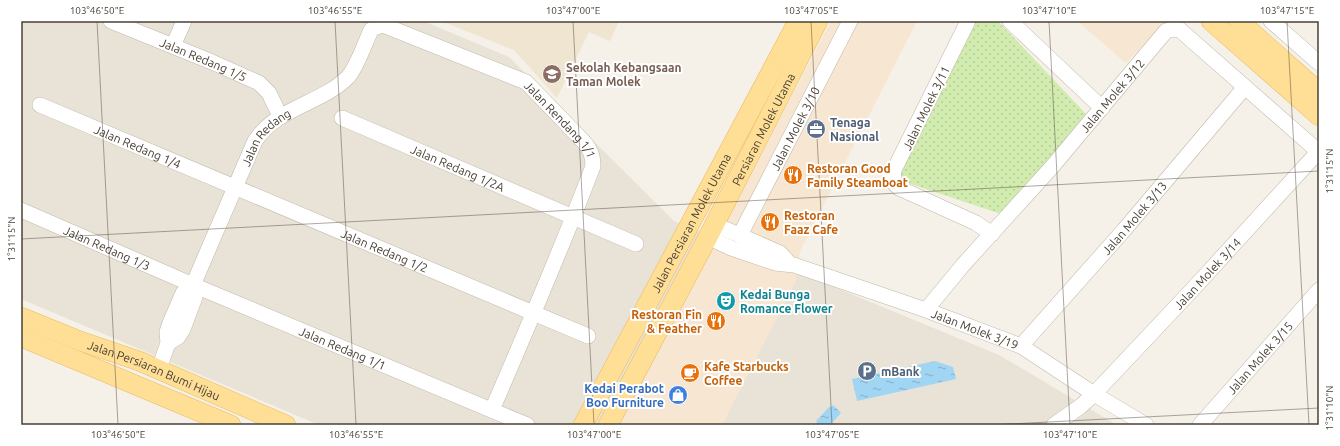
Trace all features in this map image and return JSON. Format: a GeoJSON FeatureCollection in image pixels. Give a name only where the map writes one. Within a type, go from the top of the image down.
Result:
{"type":"FeatureCollection","features":[{"type":"Feature","properties":{"kind":"main road","name":"Jalan Persiaran Molek Utama"},"geometry":{"type":"LineString","coordinates":[[584,425],[798,21]]}},
{"type":"Feature","properties":{"kind":"main road","name":"Persiaran Molek Utama"},"geometry":{"type":"LineString","coordinates":[[711,230],[818,21]]}},
{"type":"Feature","properties":{"kind":"main road"},"geometry":{"type":"LineString","coordinates":[[1211,21],[1319,116]]}},
{"type":"Feature","properties":{"kind":"main road"},"geometry":{"type":"LineString","coordinates":[[1239,21],[1319,92]]}},
{"type":"Feature","properties":{"kind":"main road","name":"Jalan Persiaran Molek Utama"},"geometry":{"type":"LineString","coordinates":[[608,425],[711,230]]}},
{"type":"Feature","properties":{"kind":"main road","name":"Jalan Persiaran Bumi Hijau"},"geometry":{"type":"LineString","coordinates":[[21,317],[80,341],[159,369],[286,425]]}},
{"type":"Feature","properties":{"kind":"main road","name":"Jalan Persiaran Bumi Hijau"},"geometry":{"type":"LineString","coordinates":[[21,336],[231,425]]}},
{"type":"Feature","properties":{"kind":"main road"},"geometry":{"type":"LineString","coordinates":[[104,370],[148,380],[152,378],[159,369]]}},
{"type":"Feature","properties":{"kind":"main road"},"geometry":{"type":"LineString","coordinates":[[159,369],[158,385],[206,415]]}},
{"type":"Feature","properties":{"kind":"street","name":"Jalan Redang 1/5"},"geometry":{"type":"LineString","coordinates":[[111,21],[259,83],[269,93],[280,116]]}},
{"type":"Feature","properties":{"kind":"street"},"geometry":{"type":"LineString","coordinates":[[173,46],[184,21]]}},
{"type":"Feature","properties":{"kind":"street","name":"Jalan Molek 3/10"},"geometry":{"type":"LineString","coordinates":[[740,236],[850,21]]}},
{"type":"Feature","properties":{"kind":"street","name":"Jalan Molek 3/11"},"geometry":{"type":"LineString","coordinates":[[968,21],[894,170],[893,182],[899,188],[976,223],[992,234]]}},
{"type":"Feature","properties":{"kind":"street"},"geometry":{"type":"LineString","coordinates":[[1010,21],[1102,108]]}},
{"type":"Feature","properties":{"kind":"street"},"geometry":{"type":"LineString","coordinates":[[1271,21],[1319,63]]}},
{"type":"Feature","properties":{"kind":"street","name":"Jalan Redang"},"geometry":{"type":"LineString","coordinates":[[159,369],[168,343],[178,337],[183,329],[195,297],[193,285],[255,141],[265,128],[280,116],[311,101],[340,83],[348,76],[372,30],[378,26]]}},
{"type":"Feature","properties":{"kind":"street","name":"Jalan Rendang 1/1"},"geometry":{"type":"LineString","coordinates":[[378,26],[388,26],[526,82],[583,141],[589,148],[593,158],[593,166],[573,218]]}},
{"type":"Feature","properties":{"kind":"street","name":"Jalan Molek 3/12"},"geometry":{"type":"LineString","coordinates":[[926,310],[962,265],[992,234],[1102,108],[1166,31],[1173,29],[1180,30],[1319,152]]}},
{"type":"Feature","properties":{"kind":"street","name":"Jalan Molek 3/13"},"geometry":{"type":"LineString","coordinates":[[1021,346],[1124,230],[1244,87]]}},
{"type":"Feature","properties":{"kind":"street","name":"Jalan Redang 1/4"},"geometry":{"type":"LineString","coordinates":[[40,105],[236,187]]}},
{"type":"Feature","properties":{"kind":"street","name":"Jalan Redang 1/2A"},"geometry":{"type":"LineString","coordinates":[[342,118],[573,218]]}},
{"type":"Feature","properties":{"kind":"street","name":"Jalan Molek 3/14"},"geometry":{"type":"LineString","coordinates":[[1054,425],[1081,406],[1094,394],[1319,152]]}},
{"type":"Feature","properties":{"kind":"street","name":"Jalan Redang 1/2"},"geometry":{"type":"LineString","coordinates":[[236,187],[534,313]]}},
{"type":"Feature","properties":{"kind":"street","name":"Jalan Redang 1/3"},"geometry":{"type":"LineString","coordinates":[[21,210],[193,285]]}},
{"type":"Feature","properties":{"kind":"street"},"geometry":{"type":"LineString","coordinates":[[492,410],[573,218],[636,244]]}},
{"type":"Feature","properties":{"kind":"street","name":"Jalan Molek 3/19"},"geometry":{"type":"LineString","coordinates":[[711,230],[740,236],[780,253],[790,264]]}},
{"type":"Feature","properties":{"kind":"street","name":"Jalan Molek 3/19"},"geometry":{"type":"LineString","coordinates":[[711,230],[731,248],[775,263],[790,264],[926,310],[1021,346],[1094,394],[1146,425]]}},
{"type":"Feature","properties":{"kind":"street","name":"Jalan Redang 1/1"},"geometry":{"type":"LineString","coordinates":[[193,285],[527,425]]}},
{"type":"Feature","properties":{"kind":"street","name":"Jalan Molek 3/15"},"geometry":{"type":"LineString","coordinates":[[1200,425],[1319,290]]}},
{"type":"Feature","properties":{"kind":"street"},"geometry":{"type":"LineString","coordinates":[[534,313],[588,336]]}},
{"type":"Feature","properties":{"kind":"shaded area"},"geometry":{"type":"Polygon","coordinates":[[[21,21],[423,21],[509,57],[674,221],[999,355],[1117,425],[319,425],[21,299],[21,21]]]}},
{"type":"Feature","properties":{"kind":"shaded area","name":"Sekolah Kebangsaan Taman Molek"},"geometry":{"type":"Polygon","coordinates":[[[441,21],[619,21],[610,41],[589,32],[557,98],[514,50],[441,21]]]}},
{"type":"Feature","properties":{"kind":"shaded area"},"geometry":{"type":"Polygon","coordinates":[[[831,21],[917,21],[800,251],[796,281],[722,425],[620,425],[831,21]]]}},
{"type":"Feature","properties":{"kind":"shaded area"},"geometry":{"type":"Polygon","coordinates":[[[1077,21],[1166,21],[1126,63],[1077,21]]]}},
{"type":"Feature","properties":{"kind":"green space"},"geometry":{"type":"Polygon","coordinates":[[[975,21],[998,21],[1087,115],[1001,214],[905,182],[900,173],[975,21]]]}},
{"type":"Feature","properties":{"kind":"water"},"geometry":{"type":"Polygon","coordinates":[[[935,361],[953,367],[956,379],[857,401],[852,379],[935,361]]]}},
{"type":"Feature","properties":{"kind":"water"},"geometry":{"type":"Polygon","coordinates":[[[833,405],[841,413],[830,425],[815,425],[817,422],[816,421],[830,406],[831,407],[833,405]]]}},
{"type":"Feature","properties":{"kind":"place","name":"Sekolah Kebangsaan Taman Molek"},"geometry":{"type":"Point","coordinates":[552,74]}},
{"type":"Feature","properties":{"kind":"place","name":"Tenaga Nasional"},"geometry":{"type":"Point","coordinates":[816,129]}},
{"type":"Feature","properties":{"kind":"place","name":"Restoran Good Family Steamboat"},"geometry":{"type":"Point","coordinates":[793,175]}},
{"type":"Feature","properties":{"kind":"place","name":"Restoran Faaz Cafe"},"geometry":{"type":"Point","coordinates":[770,222]}},
{"type":"Feature","properties":{"kind":"place","name":"Kedai Bunga Romance Flower"},"geometry":{"type":"Point","coordinates":[726,301]}},
{"type":"Feature","properties":{"kind":"place","name":"Restoran Fin & Feather"},"geometry":{"type":"Point","coordinates":[716,321]}},
{"type":"Feature","properties":{"kind":"place","name":"mBank"},"geometry":{"type":"Point","coordinates":[867,371]}},
{"type":"Feature","properties":{"kind":"place","name":"Kafe Starbucks Coffee"},"geometry":{"type":"Point","coordinates":[690,373]}},
{"type":"Feature","properties":{"kind":"place","name":"Kedai Perabot Boo Furniture"},"geometry":{"type":"Point","coordinates":[678,395]}}]}
